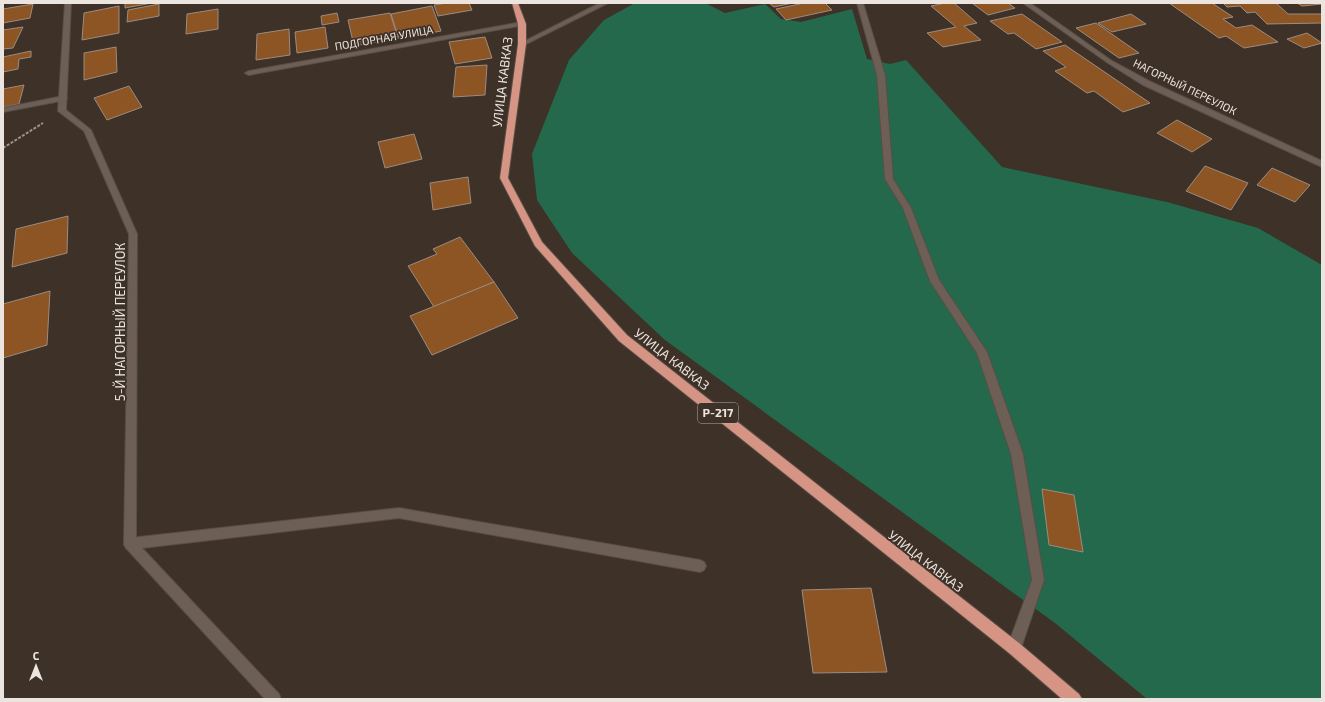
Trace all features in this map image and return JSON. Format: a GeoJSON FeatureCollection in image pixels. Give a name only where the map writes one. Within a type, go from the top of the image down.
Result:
{"type":"FeatureCollection","features":[{"type":"Feature","properties":{"kind":"highway","name":"УЛИЦА КАВКАЗ"},"geometry":{"type":"LineString","coordinates":[[515,3],[522,24],[522,44],[504,178],[538,244],[623,338],[1014,648],[1074,699]]}},
{"type":"Feature","properties":{"kind":"street"},"geometry":{"type":"LineString","coordinates":[[62,111],[68,3]]}},
{"type":"Feature","properties":{"kind":"street"},"geometry":{"type":"LineString","coordinates":[[522,44],[605,3]]}},
{"type":"Feature","properties":{"kind":"street"},"geometry":{"type":"LineString","coordinates":[[860,3],[880,75],[889,179],[907,208],[935,282],[982,352],[1017,454],[1038,580],[1014,648]]}},
{"type":"Feature","properties":{"kind":"street","name":"НАГОРНЫЙ ПЕРЕУЛОК"},"geometry":{"type":"LineString","coordinates":[[1026,3],[1110,62],[1146,83],[1322,164]]}},
{"type":"Feature","properties":{"kind":"street","name":"ПОДГОРНАЯ УЛИЦА"},"geometry":{"type":"LineString","coordinates":[[249,73],[522,24]]}},
{"type":"Feature","properties":{"kind":"street"},"geometry":{"type":"LineString","coordinates":[[3,110],[62,98]]}},
{"type":"Feature","properties":{"kind":"street","name":"5-Й НАГОРНЫЙ ПЕРЕУЛОК"},"geometry":{"type":"LineString","coordinates":[[62,111],[87,130],[133,234],[130,544]]}},
{"type":"Feature","properties":{"kind":"street"},"geometry":{"type":"LineString","coordinates":[[130,544],[399,513],[700,566]]}},
{"type":"Feature","properties":{"kind":"street"},"geometry":{"type":"LineString","coordinates":[[130,544],[274,699]]}},
{"type":"Feature","properties":{"kind":"path"},"geometry":{"type":"LineString","coordinates":[[3,148],[62,111]]}},
{"type":"Feature","properties":{"kind":"green space"},"geometry":{"type":"Polygon","coordinates":[[[635,3],[705,3],[725,13],[765,4],[781,19],[801,22],[852,9],[867,59],[890,64],[906,60],[1002,167],[1167,202],[1258,228],[1322,265],[1322,699],[1147,699],[1055,623],[665,340],[572,253],[537,200],[532,154],[569,60],[604,20],[635,3]]]}},
{"type":"Feature","properties":{"kind":"building"},"geometry":{"type":"Polygon","coordinates":[[[125,3],[152,3],[125,8],[125,3]]]}},
{"type":"Feature","properties":{"kind":"building"},"geometry":{"type":"Polygon","coordinates":[[[447,3],[469,3],[472,10],[438,16],[434,5],[447,3]]]}},
{"type":"Feature","properties":{"kind":"building"},"geometry":{"type":"Polygon","coordinates":[[[769,3],[793,3],[774,7],[769,3]]]}},
{"type":"Feature","properties":{"kind":"building"},"geometry":{"type":"Polygon","coordinates":[[[804,3],[825,3],[832,10],[786,20],[776,9],[804,3]]]}},
{"type":"Feature","properties":{"kind":"building"},"geometry":{"type":"Polygon","coordinates":[[[954,3],[977,23],[964,26],[981,40],[943,47],[927,33],[956,27],[931,6],[954,3]]]}},
{"type":"Feature","properties":{"kind":"building"},"geometry":{"type":"Polygon","coordinates":[[[972,3],[1008,3],[1015,8],[988,15],[972,3]]]}},
{"type":"Feature","properties":{"kind":"building"},"geometry":{"type":"Polygon","coordinates":[[[1169,3],[1212,3],[1233,17],[1223,19],[1236,28],[1252,25],[1278,42],[1244,48],[1226,36],[1219,38],[1169,3]]]}},
{"type":"Feature","properties":{"kind":"building"},"geometry":{"type":"Polygon","coordinates":[[[1223,3],[1276,3],[1288,14],[1322,14],[1322,23],[1267,24],[1255,12],[1247,13],[1240,6],[1227,7],[1223,3]]]}},
{"type":"Feature","properties":{"kind":"building"},"geometry":{"type":"Polygon","coordinates":[[[1297,3],[1322,3],[1322,4],[1302,6],[1297,3]]]}},
{"type":"Feature","properties":{"kind":"building"},"geometry":{"type":"Polygon","coordinates":[[[33,4],[30,18],[3,23],[3,9],[33,4]]]}},
{"type":"Feature","properties":{"kind":"building"},"geometry":{"type":"Polygon","coordinates":[[[159,4],[159,16],[127,22],[128,10],[159,4]]]}},
{"type":"Feature","properties":{"kind":"building"},"geometry":{"type":"Polygon","coordinates":[[[119,6],[119,33],[82,40],[84,13],[119,6]]]}},
{"type":"Feature","properties":{"kind":"building"},"geometry":{"type":"Polygon","coordinates":[[[432,6],[441,31],[399,39],[391,14],[432,6]]]}},
{"type":"Feature","properties":{"kind":"building"},"geometry":{"type":"Polygon","coordinates":[[[218,9],[218,29],[186,34],[187,14],[218,9]]]}},
{"type":"Feature","properties":{"kind":"building"},"geometry":{"type":"Polygon","coordinates":[[[337,13],[339,22],[322,25],[321,16],[337,13]]]}},
{"type":"Feature","properties":{"kind":"building"},"geometry":{"type":"Polygon","coordinates":[[[390,13],[398,38],[354,46],[348,20],[390,13]]]}},
{"type":"Feature","properties":{"kind":"building"},"geometry":{"type":"Polygon","coordinates":[[[1022,14],[1062,42],[1036,49],[1014,33],[1008,34],[990,21],[1022,14]]]}},
{"type":"Feature","properties":{"kind":"building"},"geometry":{"type":"Polygon","coordinates":[[[1131,14],[1146,24],[1112,32],[1098,23],[1131,14]]]}},
{"type":"Feature","properties":{"kind":"building"},"geometry":{"type":"Polygon","coordinates":[[[1096,23],[1139,53],[1119,58],[1076,28],[1096,23]]]}},
{"type":"Feature","properties":{"kind":"building"},"geometry":{"type":"Polygon","coordinates":[[[23,27],[13,48],[3,49],[3,30],[23,27]]]}},
{"type":"Feature","properties":{"kind":"building"},"geometry":{"type":"Polygon","coordinates":[[[325,27],[328,48],[297,53],[295,32],[325,27]]]}},
{"type":"Feature","properties":{"kind":"building"},"geometry":{"type":"Polygon","coordinates":[[[289,29],[290,55],[256,60],[257,34],[289,29]]]}},
{"type":"Feature","properties":{"kind":"building"},"geometry":{"type":"Polygon","coordinates":[[[1307,33],[1322,43],[1304,48],[1287,39],[1307,33]]]}},
{"type":"Feature","properties":{"kind":"building"},"geometry":{"type":"Polygon","coordinates":[[[485,37],[492,58],[455,64],[449,42],[485,37]]]}},
{"type":"Feature","properties":{"kind":"building"},"geometry":{"type":"Polygon","coordinates":[[[1065,45],[1150,103],[1123,112],[1094,91],[1087,93],[1055,71],[1066,67],[1043,51],[1065,45]]]}},
{"type":"Feature","properties":{"kind":"building"},"geometry":{"type":"Polygon","coordinates":[[[116,47],[117,72],[84,80],[84,53],[116,47]]]}},
{"type":"Feature","properties":{"kind":"building"},"geometry":{"type":"Polygon","coordinates":[[[31,51],[31,57],[19,59],[18,69],[3,72],[3,57],[31,51]]]}},
{"type":"Feature","properties":{"kind":"building"},"geometry":{"type":"Polygon","coordinates":[[[487,65],[485,95],[453,97],[456,67],[487,65]]]}},
{"type":"Feature","properties":{"kind":"building"},"geometry":{"type":"Polygon","coordinates":[[[24,85],[19,104],[3,107],[3,89],[24,85]]]}},
{"type":"Feature","properties":{"kind":"building"},"geometry":{"type":"Polygon","coordinates":[[[129,86],[142,107],[107,120],[94,98],[129,86]]]}},
{"type":"Feature","properties":{"kind":"building"},"geometry":{"type":"Polygon","coordinates":[[[1177,120],[1212,139],[1192,152],[1157,133],[1177,120]]]}},
{"type":"Feature","properties":{"kind":"building"},"geometry":{"type":"Polygon","coordinates":[[[414,134],[422,159],[385,168],[378,142],[414,134]]]}},
{"type":"Feature","properties":{"kind":"building"},"geometry":{"type":"Polygon","coordinates":[[[1205,166],[1248,183],[1231,210],[1186,191],[1205,166]]]}},
{"type":"Feature","properties":{"kind":"building"},"geometry":{"type":"Polygon","coordinates":[[[1272,168],[1310,185],[1295,202],[1257,185],[1272,168]]]}},
{"type":"Feature","properties":{"kind":"building"},"geometry":{"type":"Polygon","coordinates":[[[468,177],[471,203],[433,210],[430,183],[468,177]]]}},
{"type":"Feature","properties":{"kind":"building"},"geometry":{"type":"Polygon","coordinates":[[[68,216],[67,253],[12,267],[16,229],[68,216]]]}},
{"type":"Feature","properties":{"kind":"building"},"geometry":{"type":"Polygon","coordinates":[[[460,237],[494,282],[434,307],[408,266],[437,254],[433,249],[460,237]]]}},
{"type":"Feature","properties":{"kind":"building"},"geometry":{"type":"Polygon","coordinates":[[[494,282],[518,318],[432,355],[410,316],[494,282]]]}},
{"type":"Feature","properties":{"kind":"building"},"geometry":{"type":"Polygon","coordinates":[[[50,291],[47,345],[3,358],[3,304],[50,291]]]}},
{"type":"Feature","properties":{"kind":"building"},"geometry":{"type":"Polygon","coordinates":[[[1042,489],[1074,495],[1083,552],[1049,545],[1042,489]]]}},
{"type":"Feature","properties":{"kind":"building"},"geometry":{"type":"Polygon","coordinates":[[[871,588],[887,672],[813,673],[802,590],[871,588]]]}}]}
